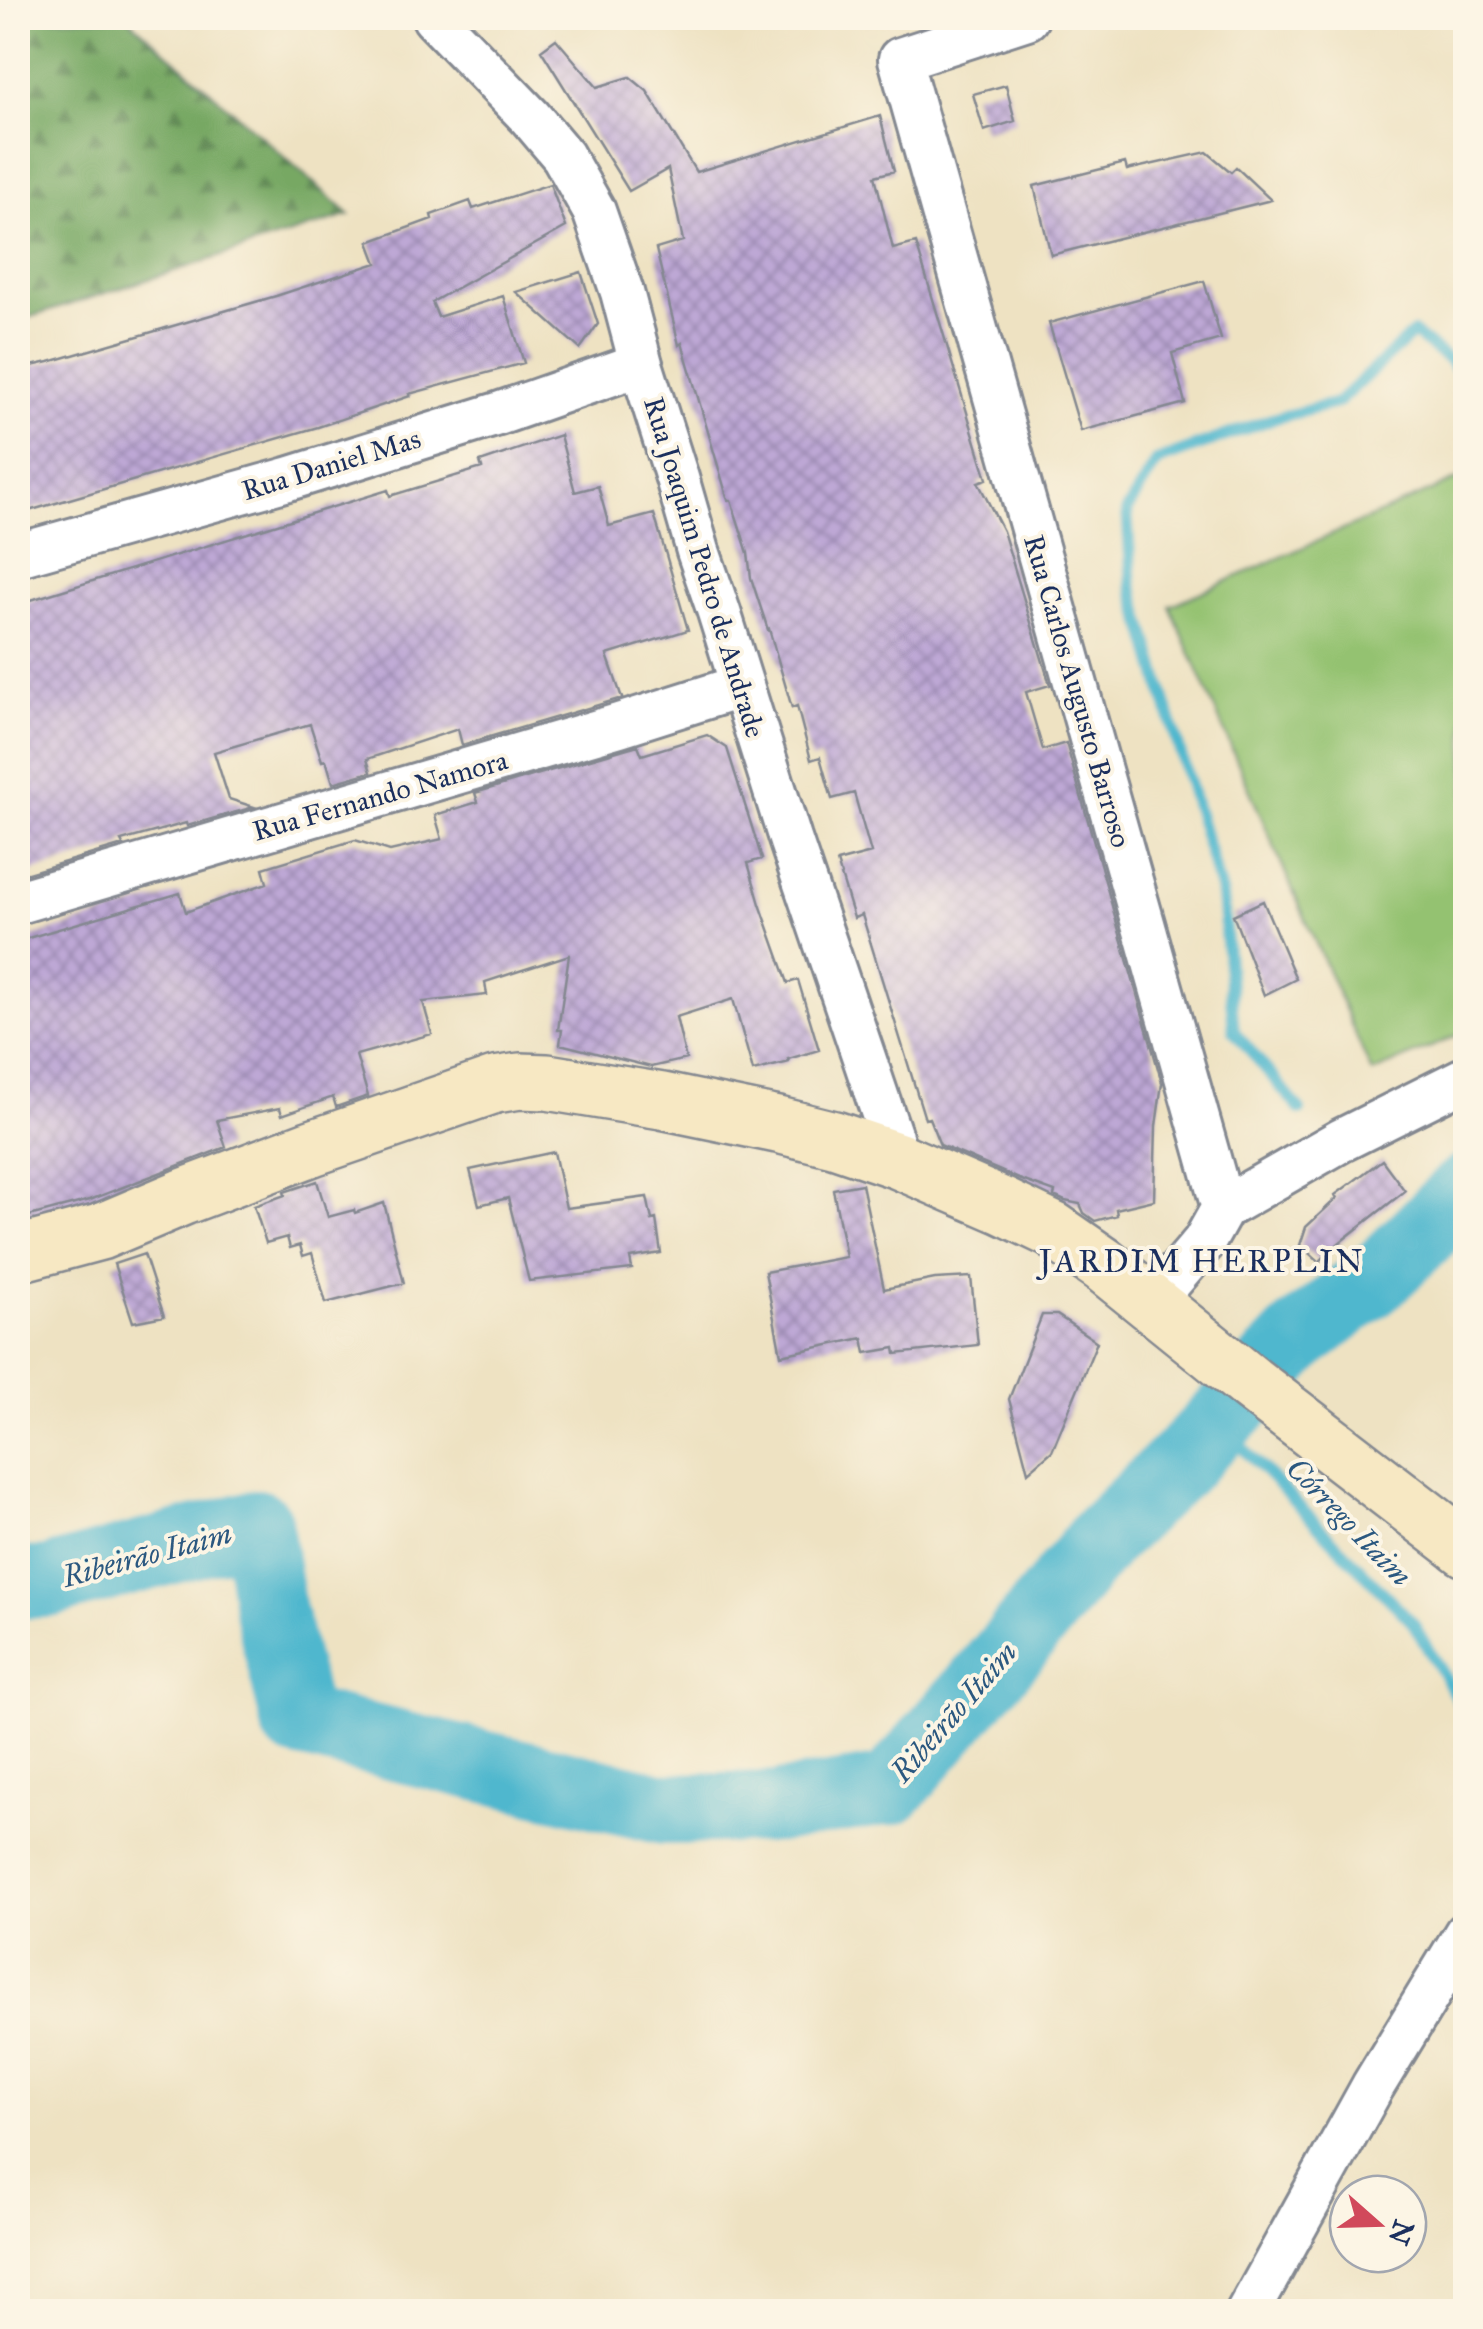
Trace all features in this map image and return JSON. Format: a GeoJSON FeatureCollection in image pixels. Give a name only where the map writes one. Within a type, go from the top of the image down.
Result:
{"type":"FeatureCollection","features":[{"type":"Feature","properties":{"kind":"main road"},"geometry":{"type":"LineString","coordinates":[[18,1254],[100,1232],[312,1148],[496,1085],[547,1082],[662,1101],[834,1139],[962,1188],[1052,1230],[1126,1282],[1466,1550]]}},
{"type":"Feature","properties":{"kind":"street","name":"Rua Joaquim Pedro de Andrade"},"geometry":{"type":"LineString","coordinates":[[434,18],[563,156],[594,211],[790,839],[899,1162]]}},
{"type":"Feature","properties":{"kind":"street","name":"Rua Carlos Augusto Barroso"},"geometry":{"type":"LineString","coordinates":[[1004,21],[900,59],[1223,1208]]}},
{"type":"Feature","properties":{"kind":"street","name":"Rua Daniel Mas"},"geometry":{"type":"LineString","coordinates":[[18,554],[498,414],[641,364]]}},
{"type":"Feature","properties":{"kind":"street","name":"Rua Fernando Namora"},"geometry":{"type":"LineString","coordinates":[[18,902],[742,686]]}},
{"type":"Feature","properties":{"kind":"street"},"geometry":{"type":"LineString","coordinates":[[1152,1304],[1204,1242],[1223,1208],[1342,1140],[1466,1078]]}},
{"type":"Feature","properties":{"kind":"street"},"geometry":{"type":"LineString","coordinates":[[1248,2312],[1374,2086],[1466,1934]]}},
{"type":"Feature","properties":{"kind":"green space"},"geometry":{"type":"Polygon","coordinates":[[[18,18],[128,18],[350,215],[18,321],[18,18]]]}},
{"type":"Feature","properties":{"kind":"green space"},"geometry":{"type":"Polygon","coordinates":[[[1465,476],[1465,1032],[1372,1073],[1170,606],[1465,476]]]}},
{"type":"Feature","properties":{"kind":"building"},"geometry":{"type":"Polygon","coordinates":[[[556,39],[597,87],[630,77],[647,91],[696,172],[880,116],[894,171],[875,176],[893,249],[916,243],[987,479],[978,482],[1003,531],[1050,685],[1026,692],[1043,750],[1066,743],[1162,1083],[1156,1126],[1154,1200],[1116,1209],[1117,1215],[1095,1221],[1080,1204],[1065,1201],[1054,1196],[1055,1192],[940,1145],[929,1118],[925,1119],[862,915],[854,918],[837,862],[871,853],[854,793],[832,799],[820,757],[811,760],[797,706],[792,708],[751,578],[748,553],[728,500],[682,343],[679,345],[656,249],[683,241],[668,169],[629,191],[541,50],[556,39]]]}},
{"type":"Feature","properties":{"kind":"building"},"geometry":{"type":"Polygon","coordinates":[[[1006,85],[1015,121],[984,131],[973,94],[1006,85]]]}},
{"type":"Feature","properties":{"kind":"building"},"geometry":{"type":"Polygon","coordinates":[[[1207,152],[1231,172],[1236,167],[1271,200],[1051,255],[1034,186],[1125,163],[1127,170],[1207,152]]]}},
{"type":"Feature","properties":{"kind":"building"},"geometry":{"type":"Polygon","coordinates":[[[550,184],[566,227],[432,302],[438,317],[503,296],[524,363],[409,394],[318,427],[18,514],[18,369],[276,296],[377,263],[369,242],[470,201],[473,209],[550,184]]]}},
{"type":"Feature","properties":{"kind":"building"},"geometry":{"type":"Polygon","coordinates":[[[581,272],[598,324],[580,349],[516,292],[581,272]]]}},
{"type":"Feature","properties":{"kind":"building"},"geometry":{"type":"Polygon","coordinates":[[[1204,281],[1221,339],[1172,353],[1185,403],[1081,431],[1049,323],[1204,281]]]}},
{"type":"Feature","properties":{"kind":"building"},"geometry":{"type":"Polygon","coordinates":[[[560,435],[575,492],[598,486],[609,526],[654,514],[688,630],[607,655],[622,698],[462,745],[458,729],[367,759],[371,772],[333,783],[310,724],[214,752],[229,799],[254,807],[121,841],[123,845],[18,876],[18,604],[388,490],[390,496],[482,468],[480,462],[560,435]]]}},
{"type":"Feature","properties":{"kind":"building"},"geometry":{"type":"Polygon","coordinates":[[[707,735],[727,748],[762,859],[748,863],[760,904],[788,983],[798,980],[819,1050],[753,1071],[733,999],[676,1017],[686,1059],[651,1067],[560,1044],[562,1030],[558,1030],[569,955],[485,982],[487,995],[423,1002],[432,1034],[356,1055],[368,1096],[336,1107],[333,1097],[282,1115],[280,1108],[217,1120],[226,1147],[90,1200],[18,1219],[18,941],[180,893],[186,912],[267,883],[263,868],[355,840],[390,851],[442,839],[435,815],[478,802],[475,793],[638,745],[642,755],[707,735]]]}},
{"type":"Feature","properties":{"kind":"building"},"geometry":{"type":"Polygon","coordinates":[[[1263,901],[1296,979],[1264,995],[1233,915],[1263,901]]]}},
{"type":"Feature","properties":{"kind":"building"},"geometry":{"type":"Polygon","coordinates":[[[554,1152],[566,1208],[647,1197],[652,1220],[656,1219],[661,1253],[630,1258],[632,1269],[529,1281],[508,1198],[479,1205],[470,1170],[554,1152]]]}},
{"type":"Feature","properties":{"kind":"building"},"geometry":{"type":"Polygon","coordinates":[[[1382,1160],[1405,1191],[1319,1262],[1300,1245],[1306,1227],[1337,1198],[1335,1195],[1382,1160]]]}},
{"type":"Feature","properties":{"kind":"building"},"geometry":{"type":"Polygon","coordinates":[[[317,1181],[328,1217],[384,1203],[404,1283],[326,1303],[312,1253],[303,1256],[300,1245],[290,1248],[287,1237],[266,1243],[254,1206],[317,1181]]]}},
{"type":"Feature","properties":{"kind":"building"},"geometry":{"type":"Polygon","coordinates":[[[862,1184],[884,1289],[971,1277],[978,1345],[896,1354],[895,1348],[866,1353],[863,1338],[781,1355],[765,1272],[846,1257],[833,1189],[862,1184]]]}},
{"type":"Feature","properties":{"kind":"building"},"geometry":{"type":"Polygon","coordinates":[[[144,1254],[164,1316],[133,1322],[114,1264],[144,1254]]]}},
{"type":"Feature","properties":{"kind":"building"},"geometry":{"type":"Polygon","coordinates":[[[1042,1315],[1057,1315],[1097,1342],[1052,1451],[1028,1472],[1009,1399],[1042,1315]]]}},
{"type":"Feature","properties":{"kind":"waterway"},"geometry":{"type":"LineString","coordinates":[[1300,1110],[1234,1031],[1222,896],[1132,586],[1127,510],[1157,461],[1272,419],[1337,403],[1413,333],[1450,361],[1466,382]]}},
{"type":"Feature","properties":{"kind":"waterway","name":"Ribeirão Itaim"},"geometry":{"type":"LineString","coordinates":[[18,1583],[48,1582],[257,1525],[269,1606],[297,1722],[664,1809],[778,1807],[891,1789],[1102,1538],[1300,1337],[1385,1271],[1466,1190]]}},
{"type":"Feature","properties":{"kind":"waterway","name":"Córrego Itaim"},"geometry":{"type":"LineString","coordinates":[[1218,1423],[1413,1623],[1466,1714]]}},
{"type":"Feature","properties":{"kind":"district","name":"JARDIM HERPLIN"},"geometry":{"type":"Point","coordinates":[1202,1261]}}]}
